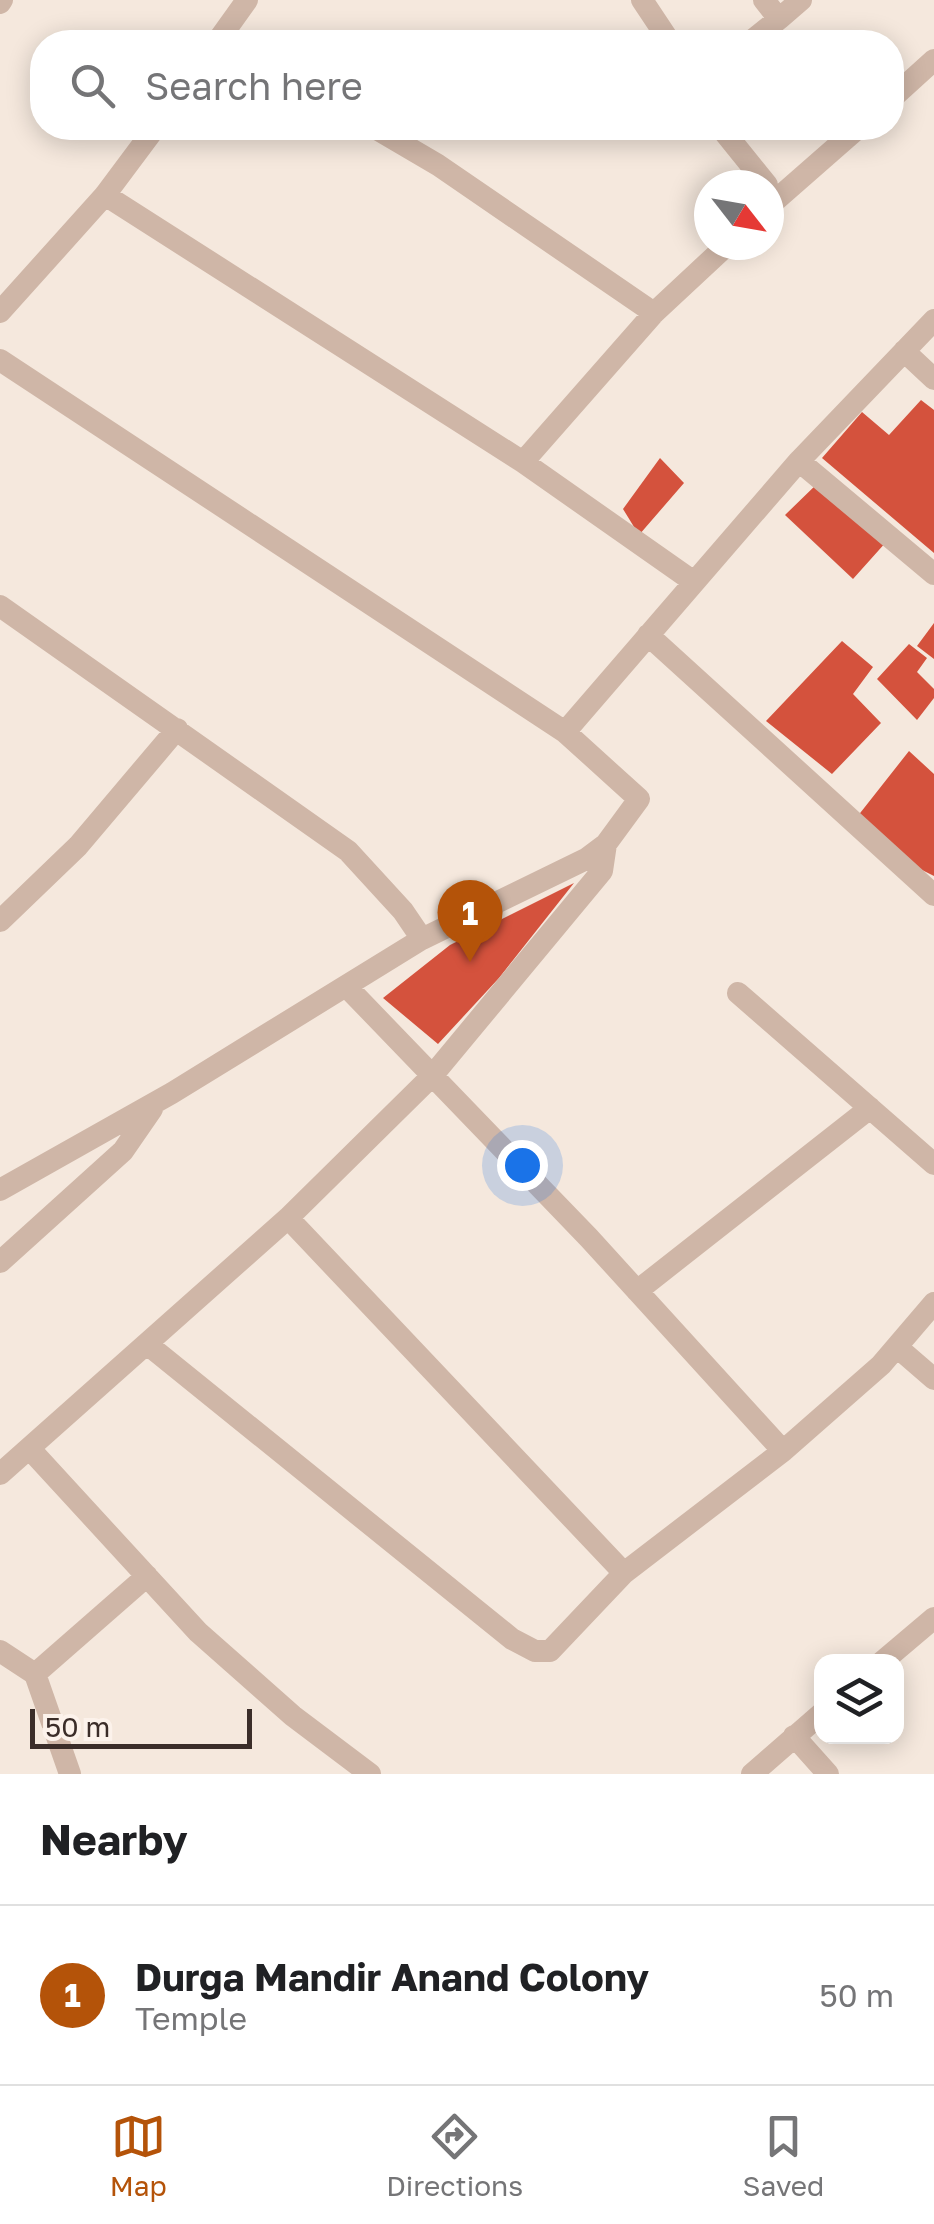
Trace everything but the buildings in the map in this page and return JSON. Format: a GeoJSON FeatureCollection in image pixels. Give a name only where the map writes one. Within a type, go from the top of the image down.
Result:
{"type":"FeatureCollection","features":[{"type":"Feature","properties":{"kind":"street"},"geometry":{"type":"LineString","coordinates":[[225,30],[248,0]]}},
{"type":"Feature","properties":{"kind":"street"},"geometry":{"type":"LineString","coordinates":[[642,0],[662,30]]}},
{"type":"Feature","properties":{"kind":"street"},"geometry":{"type":"LineString","coordinates":[[771,9],[800,0]]}},
{"type":"Feature","properties":{"kind":"street"},"geometry":{"type":"LineString","coordinates":[[904,87],[934,60]]}},
{"type":"Feature","properties":{"kind":"street"},"geometry":{"type":"LineString","coordinates":[[0,312],[105,195],[145,140]]}},
{"type":"Feature","properties":{"kind":"street"},"geometry":{"type":"LineString","coordinates":[[395,140],[654,313]]}},
{"type":"Feature","properties":{"kind":"street"},"geometry":{"type":"LineString","coordinates":[[730,140],[753,170]]}},
{"type":"Feature","properties":{"kind":"street"},"geometry":{"type":"LineString","coordinates":[[784,184],[842,140]]}},
{"type":"Feature","properties":{"kind":"street"},"geometry":{"type":"LineString","coordinates":[[105,195],[523,462],[694,582]]}},
{"type":"Feature","properties":{"kind":"street"},"geometry":{"type":"LineString","coordinates":[[523,462],[654,313],[711,260]]}},
{"type":"Feature","properties":{"kind":"street"},"geometry":{"type":"LineString","coordinates":[[565,732],[799,461],[934,320]]}},
{"type":"Feature","properties":{"kind":"street"},"geometry":{"type":"LineString","coordinates":[[904,351],[934,378]]}},
{"type":"Feature","properties":{"kind":"street"},"geometry":{"type":"LineString","coordinates":[[0,360],[565,732],[640,799],[606,844],[586,860],[422,939],[157,1102],[0,1190]]}},
{"type":"Feature","properties":{"kind":"street"},"geometry":{"type":"LineString","coordinates":[[799,461],[934,574]]}},
{"type":"Feature","properties":{"kind":"street"},"geometry":{"type":"LineString","coordinates":[[2,612],[177,728],[348,851],[404,911],[422,939]]}},
{"type":"Feature","properties":{"kind":"street"},"geometry":{"type":"LineString","coordinates":[[648,635],[934,895]]}},
{"type":"Feature","properties":{"kind":"street"},"geometry":{"type":"LineString","coordinates":[[0,921],[78,846],[177,728]]}},
{"type":"Feature","properties":{"kind":"street"},"geometry":{"type":"LineString","coordinates":[[0,1474],[288,1218],[432,1076],[602,871],[606,844]]}},
{"type":"Feature","properties":{"kind":"street"},"geometry":{"type":"LineString","coordinates":[[346,986],[637,1291],[783,1451]]}},
{"type":"Feature","properties":{"kind":"street"},"geometry":{"type":"LineString","coordinates":[[738,993],[934,1164]]}},
{"type":"Feature","properties":{"kind":"street"},"geometry":{"type":"LineString","coordinates":[[0,1262],[123,1150],[157,1102]]}},
{"type":"Feature","properties":{"kind":"street"},"geometry":{"type":"LineString","coordinates":[[637,1291],[870,1108]]}},
{"type":"Feature","properties":{"kind":"street"},"geometry":{"type":"LineString","coordinates":[[288,1218],[624,1573]]}},
{"type":"Feature","properties":{"kind":"street"},"geometry":{"type":"LineString","coordinates":[[147,1344],[512,1639],[535,1651],[550,1651],[624,1573],[783,1451],[897,1346],[934,1303]]}},
{"type":"Feature","properties":{"kind":"street"},"geometry":{"type":"LineString","coordinates":[[897,1346],[934,1380]]}},
{"type":"Feature","properties":{"kind":"street"},"geometry":{"type":"LineString","coordinates":[[30,1448],[198,1632],[279,1704],[370,1774]]}},
{"type":"Feature","properties":{"kind":"street"},"geometry":{"type":"LineString","coordinates":[[35,1674],[147,1576]]}},
{"type":"Feature","properties":{"kind":"street"},"geometry":{"type":"LineString","coordinates":[[891,1654],[934,1618]]}},
{"type":"Feature","properties":{"kind":"street"},"geometry":{"type":"LineString","coordinates":[[0,1650],[35,1674],[70,1774]]}},
{"type":"Feature","properties":{"kind":"street"},"geometry":{"type":"LineString","coordinates":[[752,1774],[814,1719]]}},
{"type":"Feature","properties":{"kind":"street"},"geometry":{"type":"LineString","coordinates":[[794,1736],[828,1774]]}},
{"type":"Feature","properties":{"kind":"place","name":"Durga Mandir Anand Colony"},"geometry":{"type":"Point","coordinates":[470,962]}}]}
